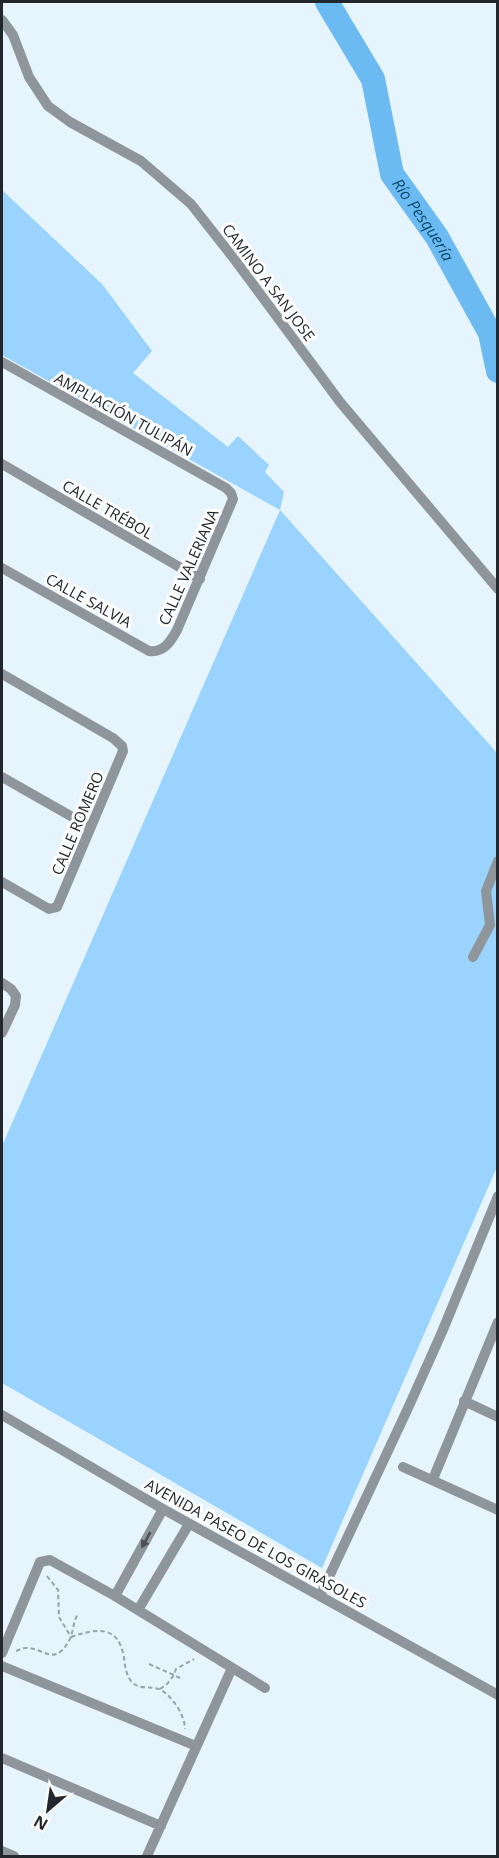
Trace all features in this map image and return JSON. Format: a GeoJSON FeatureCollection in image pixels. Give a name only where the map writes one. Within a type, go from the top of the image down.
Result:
{"type":"FeatureCollection","features":[{"type":"Feature","properties":{"kind":"street","name":"CAMINO A SAN JOSE"},"geometry":{"type":"LineString","coordinates":[[2,20],[13,35],[29,77],[48,106],[70,122],[141,161],[191,204],[340,402],[498,589]]}},
{"type":"Feature","properties":{"kind":"street","name":"AMPLIACIÓN TULIPÁN"},"geometry":{"type":"LineString","coordinates":[[2,362],[226,488],[231,493]]}},
{"type":"Feature","properties":{"kind":"street","name":"CALLE TRÉBOL"},"geometry":{"type":"LineString","coordinates":[[2,464],[200,579]]}},
{"type":"Feature","properties":{"kind":"street","name":"CALLE VALERIANA"},"geometry":{"type":"LineString","coordinates":[[162,650],[177,630],[200,579],[232,504],[231,493]]}},
{"type":"Feature","properties":{"kind":"street","name":"CALLE SALVIA"},"geometry":{"type":"LineString","coordinates":[[2,568],[150,651],[162,650]]}},
{"type":"Feature","properties":{"kind":"street","name":"CALLE ROMERO"},"geometry":{"type":"LineString","coordinates":[[2,674],[113,738],[122,746],[122,756],[58,905],[54,909],[49,909],[2,882]]}},
{"type":"Feature","properties":{"kind":"street"},"geometry":{"type":"LineString","coordinates":[[2,777],[90,827]]}},
{"type":"Feature","properties":{"kind":"street"},"geometry":{"type":"LineString","coordinates":[[473,957],[490,925],[486,891],[498,861]]}},
{"type":"Feature","properties":{"kind":"street"},"geometry":{"type":"LineString","coordinates":[[2,983],[16,996],[15,1005],[2,1033]]}},
{"type":"Feature","properties":{"kind":"street"},"geometry":{"type":"LineString","coordinates":[[320,1596],[414,1396],[498,1196]]}},
{"type":"Feature","properties":{"kind":"street"},"geometry":{"type":"LineString","coordinates":[[432,1479],[497,1324]]}},
{"type":"Feature","properties":{"kind":"street"},"geometry":{"type":"LineString","coordinates":[[464,1401],[498,1417]]}},
{"type":"Feature","properties":{"kind":"street","name":"AVENIDA PASEO DE LOS GIRASOLES"},"geometry":{"type":"LineString","coordinates":[[2,1415],[189,1524],[498,1695]]}},
{"type":"Feature","properties":{"kind":"street"},"geometry":{"type":"LineString","coordinates":[[403,1467],[498,1510]]}},
{"type":"Feature","properties":{"kind":"street"},"geometry":{"type":"LineString","coordinates":[[115,1596],[163,1509]]}},
{"type":"Feature","properties":{"kind":"street"},"geometry":{"type":"LineString","coordinates":[[138,1610],[189,1524]]}},
{"type":"Feature","properties":{"kind":"street"},"geometry":{"type":"LineString","coordinates":[[2,1651],[40,1562],[50,1560],[115,1596],[265,1688]]}},
{"type":"Feature","properties":{"kind":"street"},"geometry":{"type":"LineString","coordinates":[[2,1666],[196,1746]]}},
{"type":"Feature","properties":{"kind":"street"},"geometry":{"type":"LineString","coordinates":[[147,1857],[232,1668]]}},
{"type":"Feature","properties":{"kind":"street"},"geometry":{"type":"LineString","coordinates":[[2,1758],[161,1826]]}},
{"type":"Feature","properties":{"kind":"street"},"geometry":{"type":"LineString","coordinates":[[2,1851],[14,1857]]}},
{"type":"Feature","properties":{"kind":"path"},"geometry":{"type":"LineString","coordinates":[[45,1574],[58,1590],[59,1617],[71,1637]]}},
{"type":"Feature","properties":{"kind":"path"},"geometry":{"type":"LineString","coordinates":[[2,1651],[16,1652],[25,1648],[46,1655],[54,1655],[67,1646],[74,1620],[78,1614]]}},
{"type":"Feature","properties":{"kind":"path"},"geometry":{"type":"LineString","coordinates":[[71,1637],[97,1629],[107,1632],[120,1642],[125,1668],[131,1681],[137,1686],[160,1689],[176,1705],[185,1725],[185,1742]]}},
{"type":"Feature","properties":{"kind":"path"},"geometry":{"type":"LineString","coordinates":[[160,1689],[167,1684],[176,1669],[194,1659]]}},
{"type":"Feature","properties":{"kind":"path"},"geometry":{"type":"LineString","coordinates":[[149,1664],[180,1678]]}},
{"type":"Feature","properties":{"kind":"shaded area"},"geometry":{"type":"Polygon","coordinates":[[[2,190],[102,284],[152,351],[133,373],[228,447],[238,436],[269,465],[265,472],[284,492],[280,510],[2,355],[2,190]]]}},
{"type":"Feature","properties":{"kind":"shaded area"},"geometry":{"type":"Polygon","coordinates":[[[280,510],[497,753],[497,1167],[322,1568],[2,1383],[2,1146],[280,510]]]}},
{"type":"Feature","properties":{"kind":"waterway","name":"Río Pesquería"},"geometry":{"type":"LineString","coordinates":[[327,2],[373,79],[392,174],[437,237],[490,333],[498,371]]}}]}
